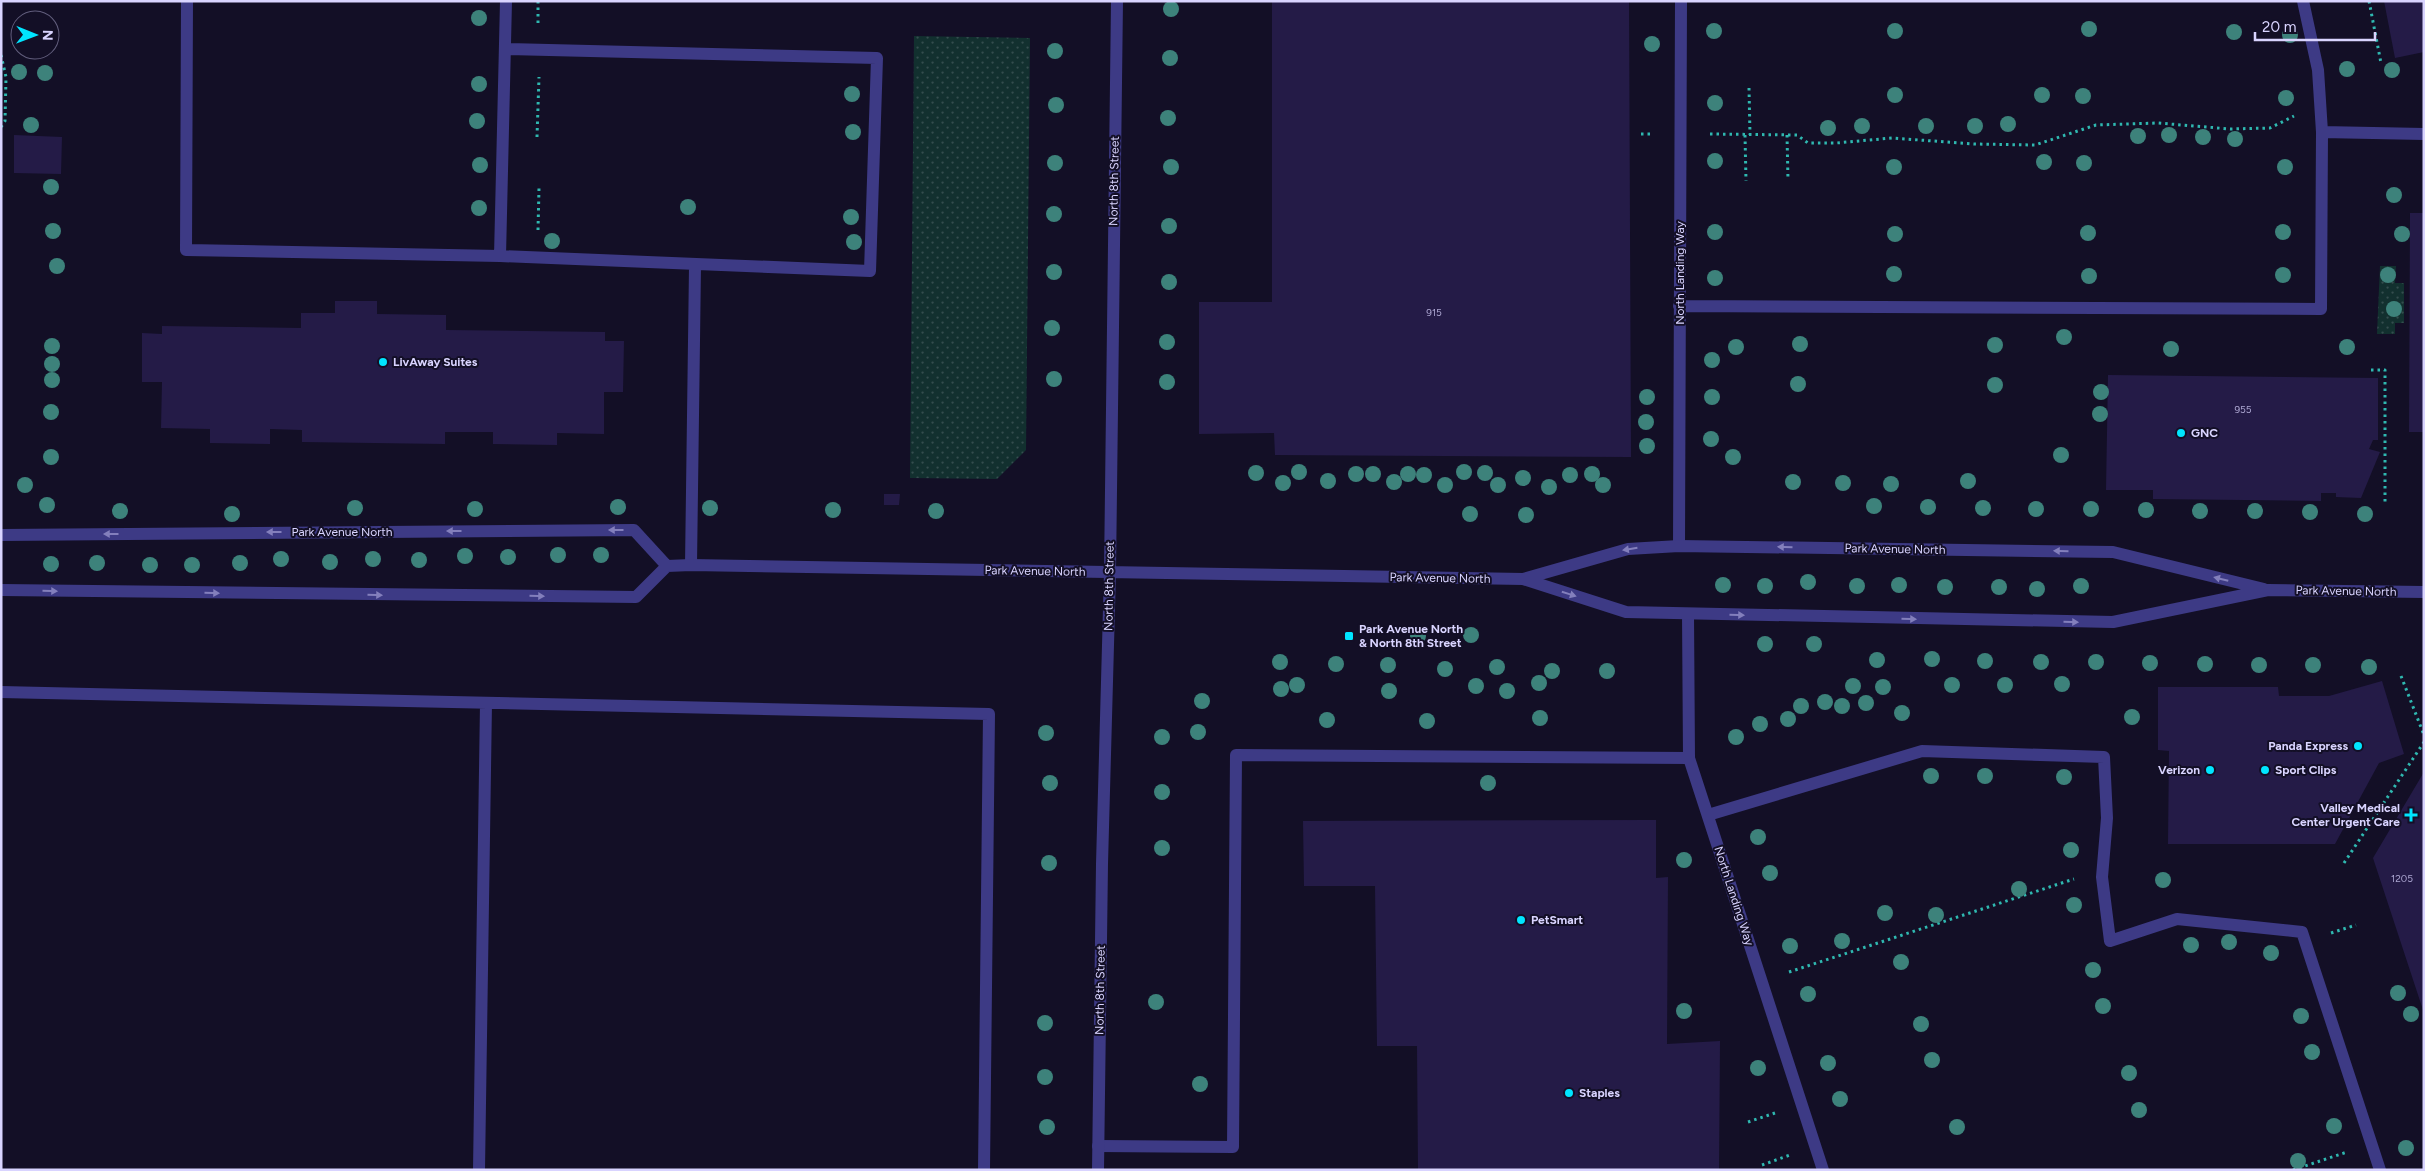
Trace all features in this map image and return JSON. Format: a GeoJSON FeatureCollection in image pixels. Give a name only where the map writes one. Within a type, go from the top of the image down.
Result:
{"type":"FeatureCollection","features":[{"type":"Feature","properties":{"kind":"street"},"geometry":{"type":"LineString","coordinates":[[187,1],[186,250],[500,256],[694,266],[870,271],[877,58],[505,49]]}},
{"type":"Feature","properties":{"kind":"street"},"geometry":{"type":"LineString","coordinates":[[500,256],[506,1]]}},
{"type":"Feature","properties":{"kind":"street","name":"North 8th Street"},"geometry":{"type":"LineString","coordinates":[[1098,1170],[1102,864],[1110,572],[1116,1]]}},
{"type":"Feature","properties":{"kind":"street","name":"North Landing Way"},"geometry":{"type":"LineString","coordinates":[[1679,546],[1681,1]]}},
{"type":"Feature","properties":{"kind":"street"},"geometry":{"type":"LineString","coordinates":[[1680,306],[2321,309],[2322,132],[2318,70],[2303,1]]}},
{"type":"Feature","properties":{"kind":"street"},"geometry":{"type":"LineString","coordinates":[[2322,132],[2424,134]]}},
{"type":"Feature","properties":{"kind":"street"},"geometry":{"type":"LineString","coordinates":[[691,565],[694,266]]}},
{"type":"Feature","properties":{"kind":"street","name":"Park Avenue North"},"geometry":{"type":"LineString","coordinates":[[1,535],[634,530],[667,566],[1523,579],[1626,612],[1688,614],[2113,622],[2268,590],[2424,592]]}},
{"type":"Feature","properties":{"kind":"street","name":"Park Avenue North"},"geometry":{"type":"LineString","coordinates":[[1523,579],[1628,549],[1679,546],[2113,552],[2268,590]]}},
{"type":"Feature","properties":{"kind":"street"},"geometry":{"type":"LineString","coordinates":[[1,590],[636,598],[667,566]]}},
{"type":"Feature","properties":{"kind":"street","name":"North Landing Way"},"geometry":{"type":"LineString","coordinates":[[1688,614],[1689,758],[1823,1170]]}},
{"type":"Feature","properties":{"kind":"street"},"geometry":{"type":"LineString","coordinates":[[1,692],[989,714],[984,1170]]}},
{"type":"Feature","properties":{"kind":"street"},"geometry":{"type":"LineString","coordinates":[[479,1170],[486,703]]}},
{"type":"Feature","properties":{"kind":"street"},"geometry":{"type":"LineString","coordinates":[[1708,816],[1922,751],[2104,757],[2107,818],[2102,877],[2110,941],[2176,920],[2302,932],[2380,1170]]}},
{"type":"Feature","properties":{"kind":"street"},"geometry":{"type":"LineString","coordinates":[[1098,1146],[1233,1147],[1236,755],[1689,758]]}},
{"type":"Feature","properties":{"kind":"path"},"geometry":{"type":"LineString","coordinates":[[538,1],[538,23]]}},
{"type":"Feature","properties":{"kind":"path"},"geometry":{"type":"LineString","coordinates":[[2369,1],[2381,62]]}},
{"type":"Feature","properties":{"kind":"path"},"geometry":{"type":"LineString","coordinates":[[1,55],[6,77],[5,121],[1,127]]}},
{"type":"Feature","properties":{"kind":"path"},"geometry":{"type":"LineString","coordinates":[[538,76],[538,137]]}},
{"type":"Feature","properties":{"kind":"path"},"geometry":{"type":"LineString","coordinates":[[1749,88],[1750,135]]}},
{"type":"Feature","properties":{"kind":"path"},"geometry":{"type":"LineString","coordinates":[[1710,134],[1797,135],[1808,143],[1836,143],[1892,138],[1974,144],[2035,145],[2096,125],[2158,123],[2230,129],[2270,128],[2294,115]]}},
{"type":"Feature","properties":{"kind":"path"},"geometry":{"type":"LineString","coordinates":[[1641,134],[1655,134]]}},
{"type":"Feature","properties":{"kind":"path"},"geometry":{"type":"LineString","coordinates":[[1745,135],[1746,180]]}},
{"type":"Feature","properties":{"kind":"path"},"geometry":{"type":"LineString","coordinates":[[1787,135],[1788,180]]}},
{"type":"Feature","properties":{"kind":"path"},"geometry":{"type":"LineString","coordinates":[[538,233],[539,188]]}},
{"type":"Feature","properties":{"kind":"path"},"geometry":{"type":"LineString","coordinates":[[2371,370],[2385,370],[2385,504]]}},
{"type":"Feature","properties":{"kind":"path"},"geometry":{"type":"LineString","coordinates":[[2401,676],[2424,735]]}},
{"type":"Feature","properties":{"kind":"path"},"geometry":{"type":"LineString","coordinates":[[2344,864],[2424,742]]}},
{"type":"Feature","properties":{"kind":"path"},"geometry":{"type":"LineString","coordinates":[[1789,972],[2074,879]]}},
{"type":"Feature","properties":{"kind":"path"},"geometry":{"type":"LineString","coordinates":[[2293,1170],[2350,1152]]}},
{"type":"Feature","properties":{"kind":"green space"},"geometry":{"type":"Polygon","coordinates":[[[914,36],[1030,38],[1026,450],[997,479],[910,478],[914,36]]]}},
{"type":"Feature","properties":{"kind":"green space"},"geometry":{"type":"Polygon","coordinates":[[[2380,266],[2396,266],[2395,283],[2404,283],[2404,323],[2395,323],[2395,334],[2377,334],[2380,266]]]}},
{"type":"Feature","properties":{"kind":"building"},"geometry":{"type":"Polygon","coordinates":[[[1272,1],[1629,1],[1631,457],[1275,455],[1274,433],[1199,434],[1199,302],[1272,302],[1272,1]]]}},
{"type":"Feature","properties":{"kind":"building"},"geometry":{"type":"Polygon","coordinates":[[[2384,1],[2424,1],[2424,52],[2395,58],[2384,1]]]}},
{"type":"Feature","properties":{"kind":"building"},"geometry":{"type":"Polygon","coordinates":[[[14,135],[62,137],[61,174],[14,173],[14,135]]]}},
{"type":"Feature","properties":{"kind":"building"},"geometry":{"type":"Polygon","coordinates":[[[2410,213],[2424,213],[2424,432],[2409,432],[2410,213]]]}},
{"type":"Feature","properties":{"kind":"building","name":"LivAway Suites"},"geometry":{"type":"Polygon","coordinates":[[[335,301],[377,301],[377,314],[446,315],[446,330],[605,332],[605,341],[624,341],[623,392],[604,392],[604,434],[557,433],[557,445],[493,444],[493,432],[445,432],[445,444],[302,442],[302,430],[270,429],[270,444],[210,443],[210,429],[161,428],[162,382],[142,382],[142,333],[162,334],[162,326],[301,328],[301,313],[335,313],[335,301]]]}},
{"type":"Feature","properties":{"kind":"building"},"geometry":{"type":"Polygon","coordinates":[[[2108,375],[2378,378],[2378,440],[2373,440],[2369,449],[2380,452],[2361,498],[2336,497],[2336,493],[2321,493],[2321,501],[2153,499],[2153,490],[2106,490],[2108,375]]]}},
{"type":"Feature","properties":{"kind":"building"},"geometry":{"type":"Polygon","coordinates":[[[884,494],[900,494],[899,505],[884,505],[884,494]]]}},
{"type":"Feature","properties":{"kind":"building"},"geometry":{"type":"Polygon","coordinates":[[[2382,681],[2404,754],[2379,763],[2335,844],[2168,844],[2169,751],[2158,750],[2158,687],[2278,687],[2279,696],[2329,696],[2382,681]]]}},
{"type":"Feature","properties":{"kind":"building","name":"Valley Medical Center Urgent Care"},"geometry":{"type":"Polygon","coordinates":[[[2424,772],[2424,1010],[2423,1010],[2373,858],[2424,772]]]}},
{"type":"Feature","properties":{"kind":"building","name":"PetSmart"},"geometry":{"type":"Polygon","coordinates":[[[1656,820],[1656,878],[1668,877],[1667,1044],[1720,1041],[1719,1170],[1418,1170],[1417,1046],[1377,1046],[1375,886],[1304,886],[1303,821],[1656,820]]]}},
{"type":"Feature","properties":{"kind":"place","name":"LivAway Suites"},"geometry":{"type":"Point","coordinates":[383,362]}},
{"type":"Feature","properties":{"kind":"place","name":"GNC"},"geometry":{"type":"Point","coordinates":[2181,433]}},
{"type":"Feature","properties":{"kind":"place","name":"Park Avenue North & North 8th Street"},"geometry":{"type":"Point","coordinates":[1349,636]}},
{"type":"Feature","properties":{"kind":"place","name":"Panda Express"},"geometry":{"type":"Point","coordinates":[2358,746]}},
{"type":"Feature","properties":{"kind":"place","name":"Verizon"},"geometry":{"type":"Point","coordinates":[2210,770]}},
{"type":"Feature","properties":{"kind":"place","name":"Sport Clips"},"geometry":{"type":"Point","coordinates":[2265,770]}},
{"type":"Feature","properties":{"kind":"place","name":"Valley Medical Center Urgent Care"},"geometry":{"type":"Point","coordinates":[2411,815]}},
{"type":"Feature","properties":{"kind":"place","name":"PetSmart"},"geometry":{"type":"Point","coordinates":[1521,920]}},
{"type":"Feature","properties":{"kind":"place","name":"Staples"},"geometry":{"type":"Point","coordinates":[1569,1093]}}]}
